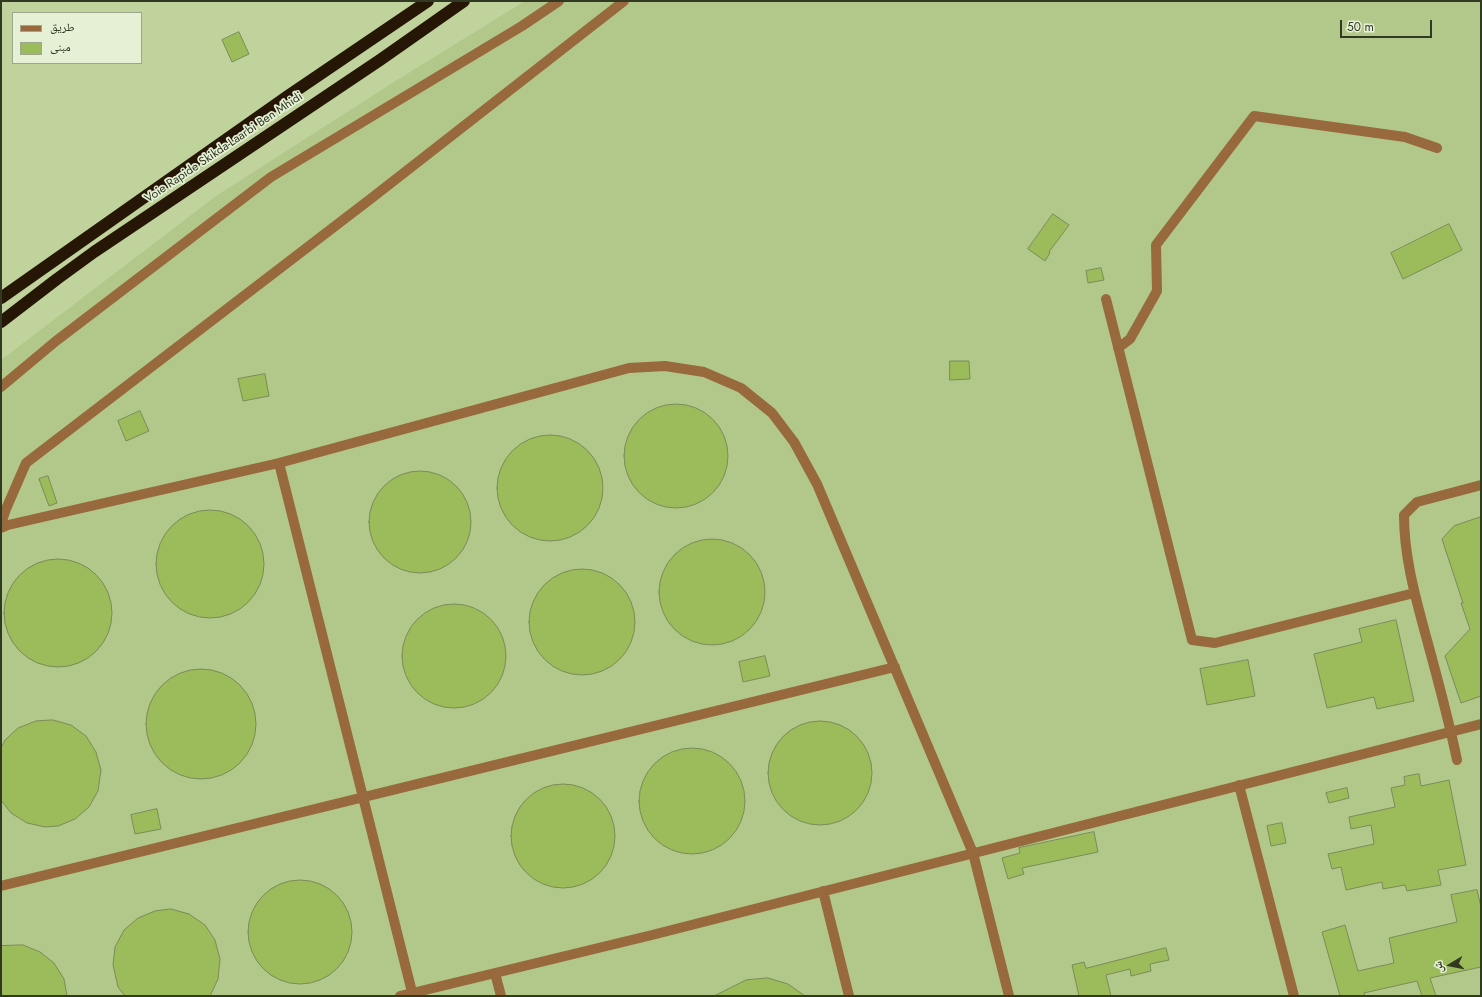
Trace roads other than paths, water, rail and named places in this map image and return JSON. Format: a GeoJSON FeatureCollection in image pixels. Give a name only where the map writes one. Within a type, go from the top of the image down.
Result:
{"type":"FeatureCollection","features":[{"type":"Feature","properties":{"kind":"highway","name":"Voie Rapide Skikda-Laarbi Ben Mhidi"},"geometry":{"type":"LineString","coordinates":[[1,298],[281,100],[428,1]]}},
{"type":"Feature","properties":{"kind":"highway","name":"Voie Rapide Skikda-Laarbi Ben Mhidi"},"geometry":{"type":"LineString","coordinates":[[1,322],[100,248],[380,60],[464,1]]}},
{"type":"Feature","properties":{"kind":"lane"},"geometry":{"type":"LineString","coordinates":[[1,387],[56,341],[271,177],[522,26],[559,1]]}},
{"type":"Feature","properties":{"kind":"lane"},"geometry":{"type":"LineString","coordinates":[[1,524],[6,508],[26,463],[373,197],[624,1]]}},
{"type":"Feature","properties":{"kind":"lane"},"geometry":{"type":"LineString","coordinates":[[1118,348],[1130,339],[1157,291],[1156,245],[1254,116],[1405,137],[1437,148]]}},
{"type":"Feature","properties":{"kind":"lane"},"geometry":{"type":"LineString","coordinates":[[1106,299],[1192,640],[1216,644],[1414,593]]}},
{"type":"Feature","properties":{"kind":"lane"},"geometry":{"type":"LineString","coordinates":[[1,528],[8,525],[279,463],[629,368],[665,366],[704,372],[741,388],[772,413],[794,442],[817,484],[973,853],[1009,996]]}},
{"type":"Feature","properties":{"kind":"lane"},"geometry":{"type":"LineString","coordinates":[[279,463],[412,995]]}},
{"type":"Feature","properties":{"kind":"lane"},"geometry":{"type":"LineString","coordinates":[[1457,760],[1414,593],[1404,538],[1404,516],[1417,502],[1481,485]]}},
{"type":"Feature","properties":{"kind":"lane"},"geometry":{"type":"LineString","coordinates":[[1,886],[895,667]]}},
{"type":"Feature","properties":{"kind":"lane"},"geometry":{"type":"LineString","coordinates":[[400,996],[412,995],[495,973],[652,935],[1481,724]]}},
{"type":"Feature","properties":{"kind":"lane"},"geometry":{"type":"LineString","coordinates":[[1239,785],[1294,996]]}},
{"type":"Feature","properties":{"kind":"lane"},"geometry":{"type":"LineString","coordinates":[[823,891],[849,996]]}},
{"type":"Feature","properties":{"kind":"lane"},"geometry":{"type":"LineString","coordinates":[[495,973],[501,996]]}}]}
